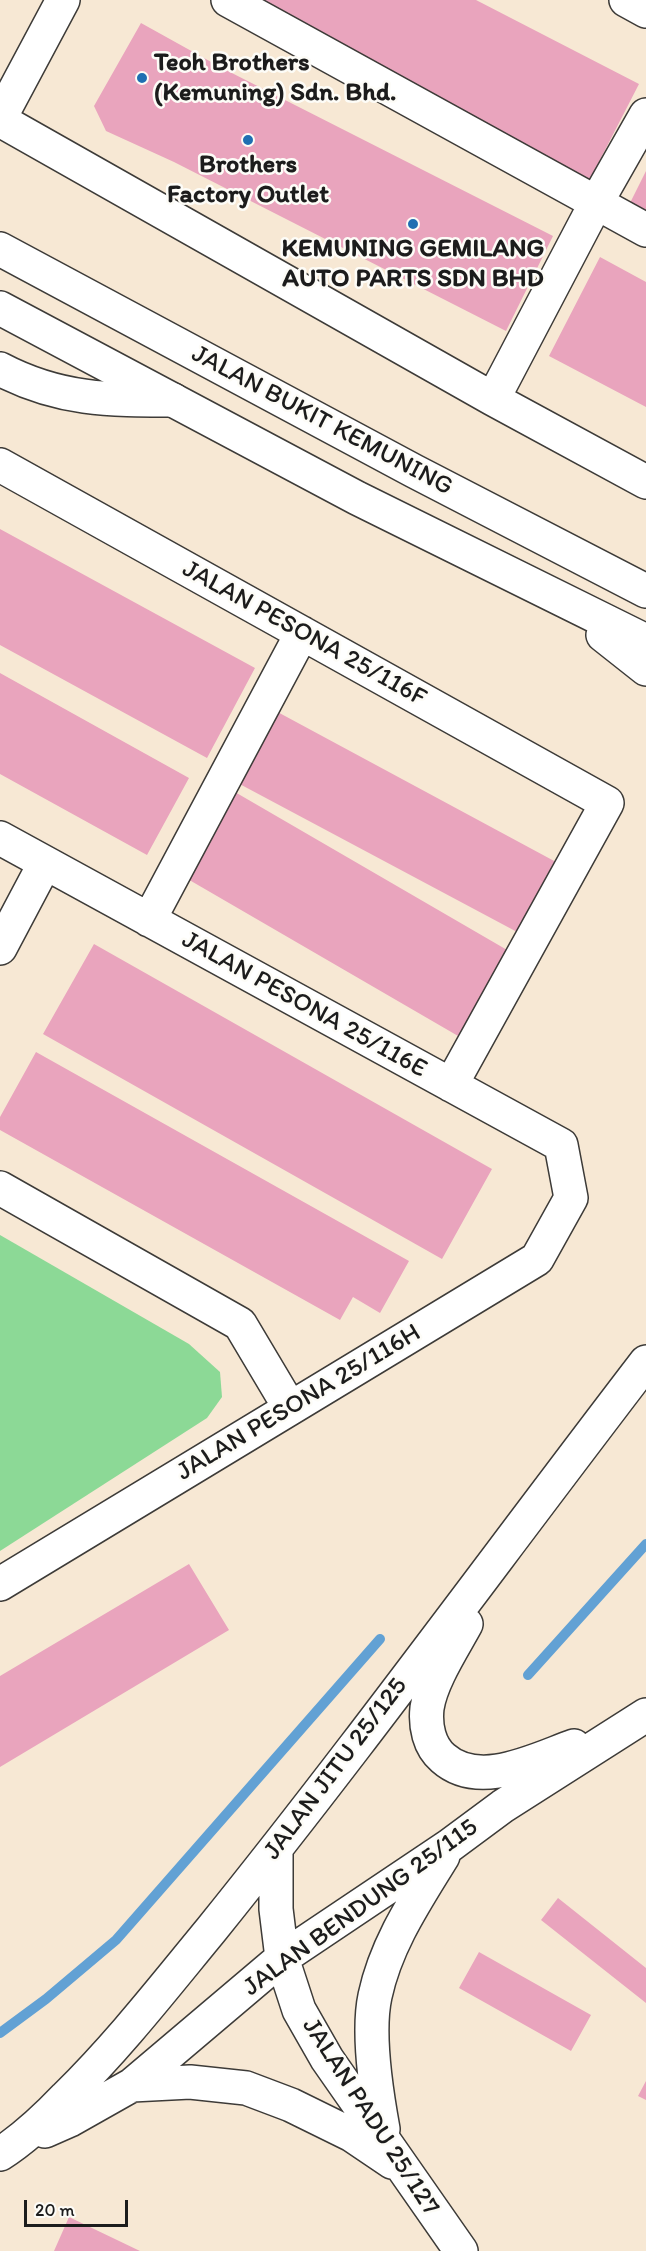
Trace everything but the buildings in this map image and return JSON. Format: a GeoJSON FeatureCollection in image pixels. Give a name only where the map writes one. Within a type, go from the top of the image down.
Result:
{"type":"FeatureCollection","features":[{"type":"Feature","properties":{"kind":"street"},"geometry":{"type":"LineString","coordinates":[[63,0],[0,119],[494,399],[646,482]]}},
{"type":"Feature","properties":{"kind":"street"},"geometry":{"type":"LineString","coordinates":[[228,0],[646,230]]}},
{"type":"Feature","properties":{"kind":"street"},"geometry":{"type":"LineString","coordinates":[[626,0],[646,11]]}},
{"type":"Feature","properties":{"kind":"street"},"geometry":{"type":"LineString","coordinates":[[494,399],[596,203],[646,115]]}},
{"type":"Feature","properties":{"kind":"street","name":"JALAN BUKIT KEMUNING"},"geometry":{"type":"LineString","coordinates":[[0,249],[434,482],[646,591]]}},
{"type":"Feature","properties":{"kind":"street","name":"JALAN BUKIT KEMUNING"},"geometry":{"type":"LineString","coordinates":[[0,308],[357,498],[646,641]]}},
{"type":"Feature","properties":{"kind":"street"},"geometry":{"type":"LineString","coordinates":[[0,369],[56,392],[104,400],[173,400]]}},
{"type":"Feature","properties":{"kind":"street","name":"JALAN PESONA 25/116F"},"geometry":{"type":"LineString","coordinates":[[0,465],[607,803],[451,1085]]}},
{"type":"Feature","properties":{"kind":"street"},"geometry":{"type":"LineString","coordinates":[[549,592],[646,669]]}},
{"type":"Feature","properties":{"kind":"street"},"geometry":{"type":"LineString","coordinates":[[149,920],[302,633]]}},
{"type":"Feature","properties":{"kind":"street","name":"JALAN PESONA 25/116E"},"geometry":{"type":"LineString","coordinates":[[0,838],[561,1145],[571,1198]]}},
{"type":"Feature","properties":{"kind":"street"},"geometry":{"type":"LineString","coordinates":[[0,948],[45,863]]}},
{"type":"Feature","properties":{"kind":"street"},"geometry":{"type":"LineString","coordinates":[[0,1188],[240,1324],[290,1408]]}},
{"type":"Feature","properties":{"kind":"street","name":"JALAN PESONA 25/116H"},"geometry":{"type":"LineString","coordinates":[[0,1584],[537,1259],[571,1198]]}},
{"type":"Feature","properties":{"kind":"street","name":"JALAN JITU 25/125"},"geometry":{"type":"LineString","coordinates":[[9,2148],[100,2064],[276,1849],[646,1362]]}},
{"type":"Feature","properties":{"kind":"street"},"geometry":{"type":"LineString","coordinates":[[506,1545],[434,1686],[428,1707],[427,1732],[437,1753],[453,1767],[470,1773],[499,1770],[637,1721]]}},
{"type":"Feature","properties":{"kind":"street","name":"JALAN BENDUNG 25/115"},"geometry":{"type":"LineString","coordinates":[[9,2148],[70,2120],[132,2085],[282,1958],[503,1806],[637,1721]]}},
{"type":"Feature","properties":{"kind":"street"},"geometry":{"type":"LineString","coordinates":[[385,2139],[375,2086],[375,1998],[387,1956],[406,1915],[449,1845]]}},
{"type":"Feature","properties":{"kind":"street","name":"JALAN PADU 25/127"},"geometry":{"type":"LineString","coordinates":[[276,1849],[276,1909],[282,1958],[299,2010],[327,2059],[385,2139],[457,2248]]}},
{"type":"Feature","properties":{"kind":"street"},"geometry":{"type":"LineString","coordinates":[[132,2085],[190,2082],[246,2088],[291,2105],[352,2135],[409,2174]]}},
{"type":"Feature","properties":{"kind":"green space"},"geometry":{"type":"Polygon","coordinates":[[[0,1235],[189,1344],[220,1372],[222,1397],[207,1418],[0,1551],[0,1235]]]}},
{"type":"Feature","properties":{"kind":"waterway"},"geometry":{"type":"LineString","coordinates":[[528,1675],[646,1544]]}},
{"type":"Feature","properties":{"kind":"waterway"},"geometry":{"type":"LineString","coordinates":[[0,2033],[46,1999],[116,1940],[380,1639]]}},
{"type":"Feature","properties":{"kind":"place","name":"Teoh Brothers (Kemuning) Sdn. Bhd."},"geometry":{"type":"Point","coordinates":[142,78]}},
{"type":"Feature","properties":{"kind":"place","name":"Brothers Factory Outlet"},"geometry":{"type":"Point","coordinates":[248,140]}},
{"type":"Feature","properties":{"kind":"place","name":"KEMUNING GEMILANG AUTO PARTS SDN BHD"},"geometry":{"type":"Point","coordinates":[413,224]}}]}
